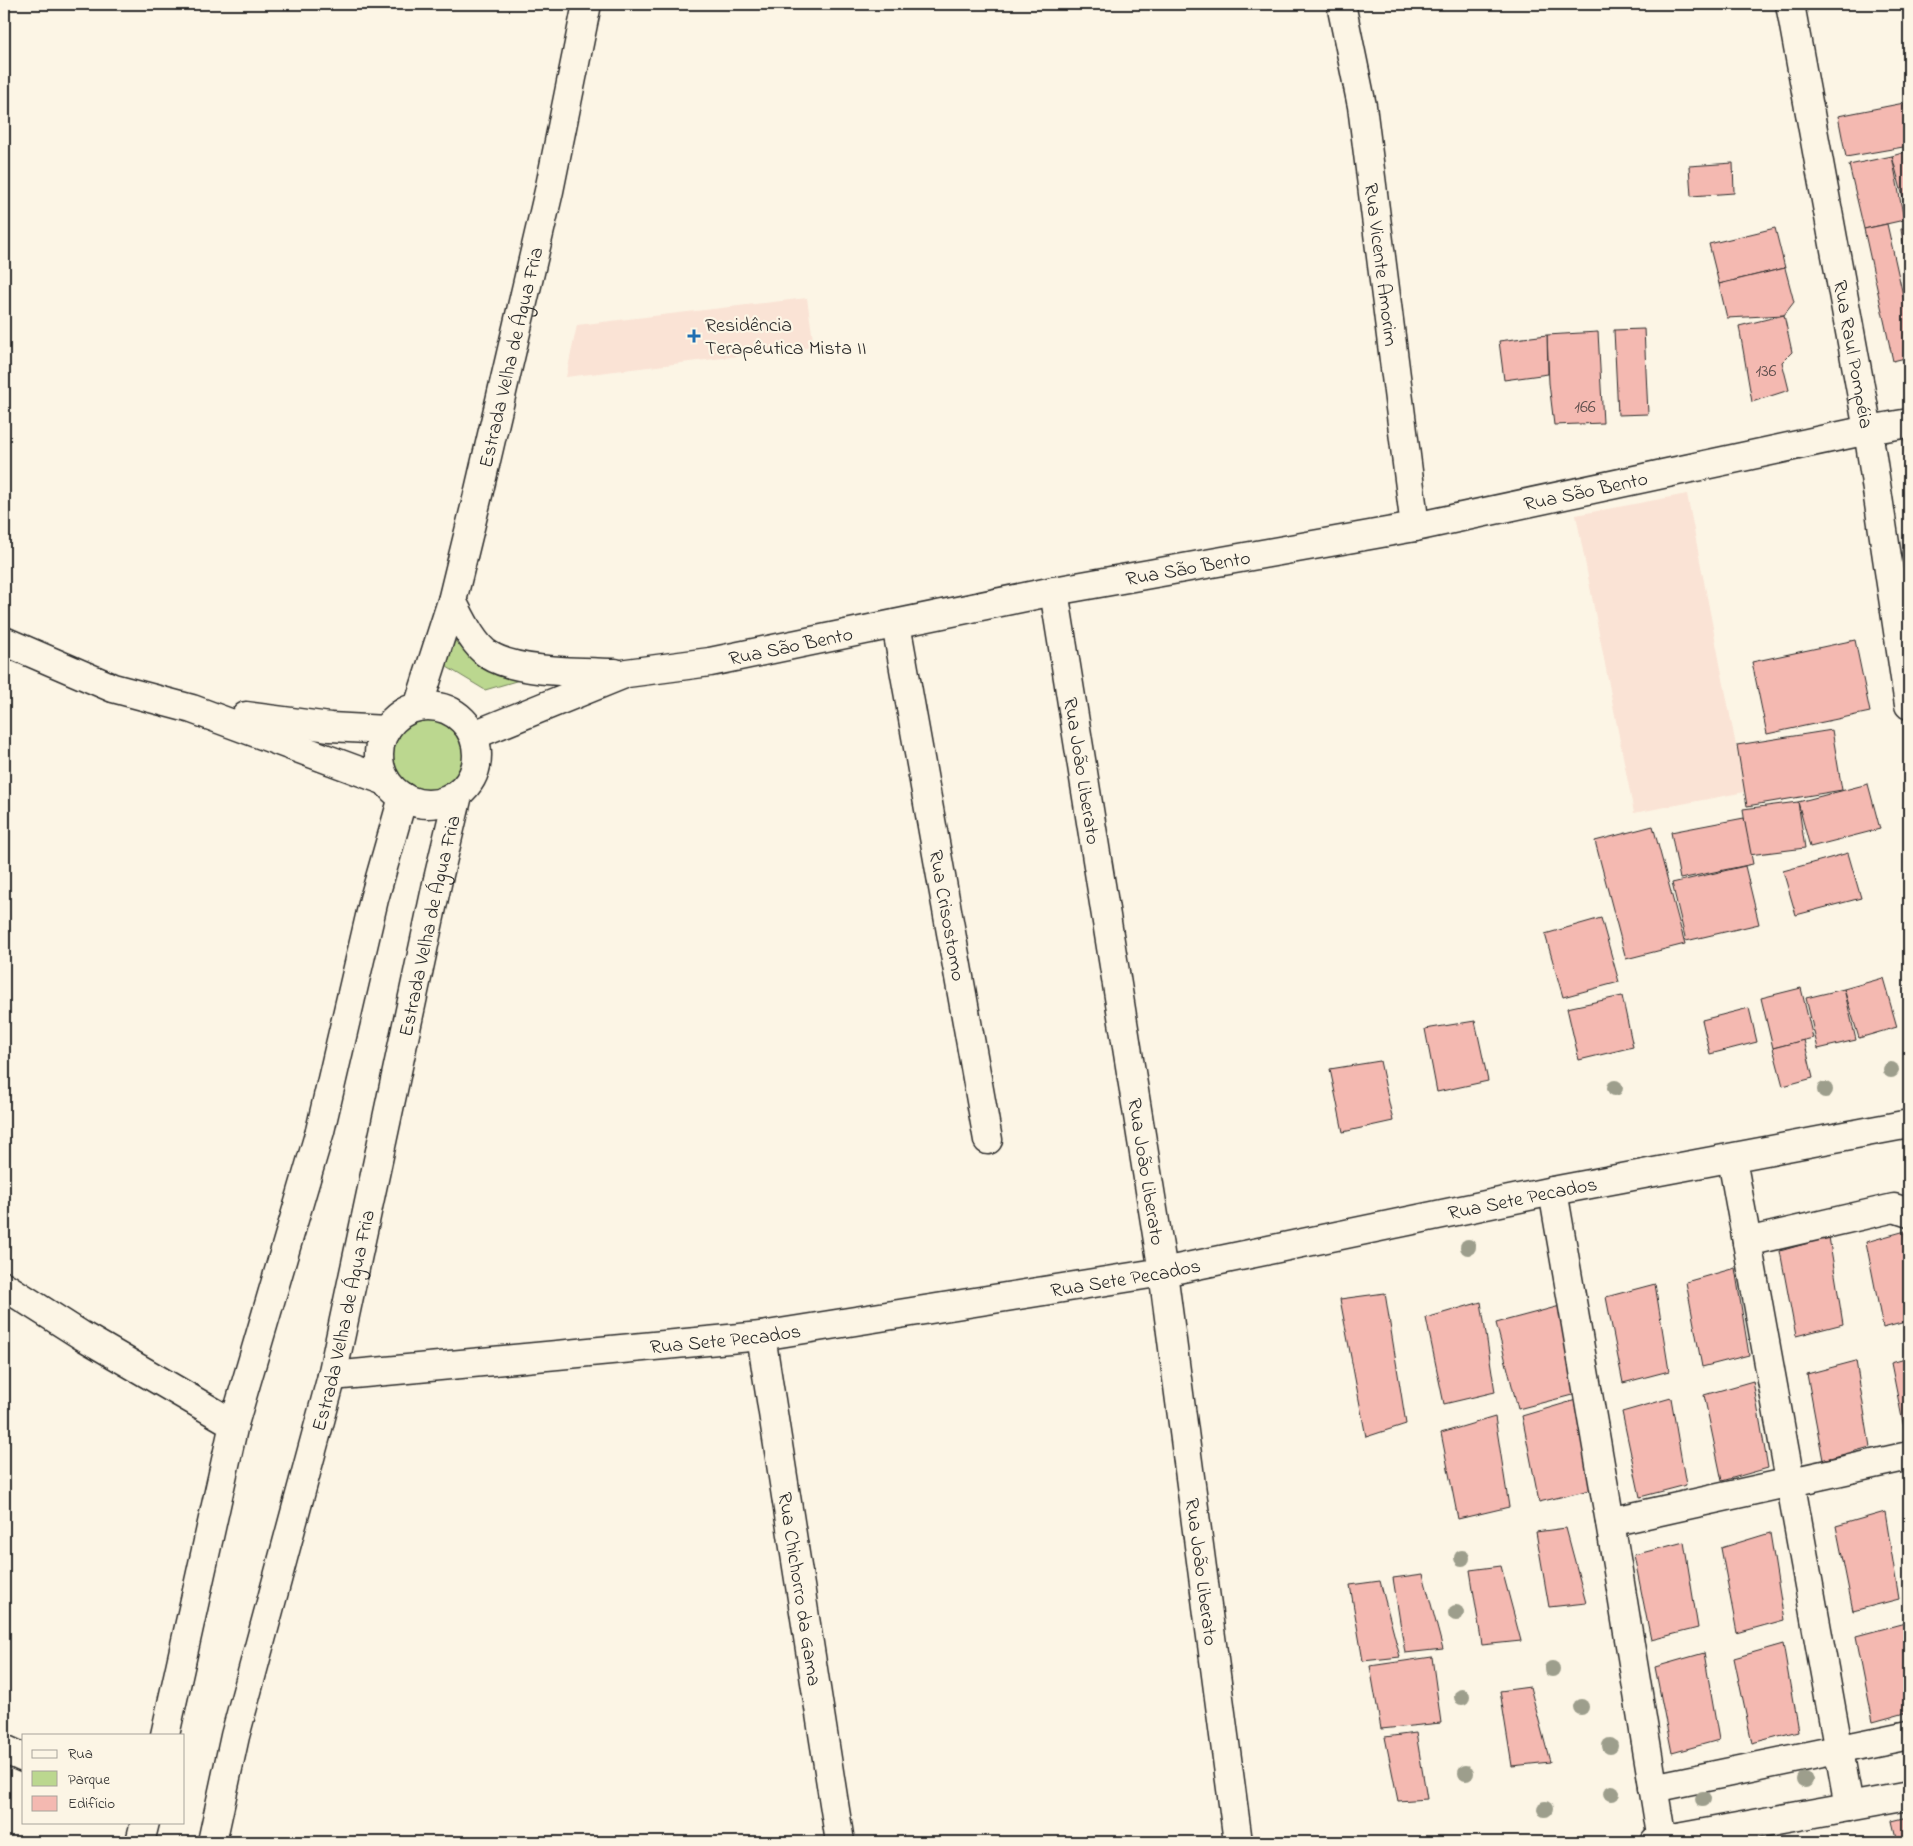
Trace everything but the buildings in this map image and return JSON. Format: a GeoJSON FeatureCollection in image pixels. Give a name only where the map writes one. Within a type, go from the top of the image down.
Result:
{"type":"FeatureCollection","features":[{"type":"Feature","properties":{"kind":"street","name":"Estrada Velha de Água Fria"},"geometry":{"type":"LineString","coordinates":[[418,707],[452,601],[549,192],[587,4]]}},
{"type":"Feature","properties":{"kind":"street","name":"Rua Vicente Amorim"},"geometry":{"type":"LineString","coordinates":[[1341,4],[1362,106],[1416,527]]}},
{"type":"Feature","properties":{"kind":"street","name":"Rua Raul Pompéia"},"geometry":{"type":"LineString","coordinates":[[1790,4],[1868,430],[1909,706]]}},
{"type":"Feature","properties":{"kind":"street","name":"Rua São Bento"},"geometry":{"type":"LineString","coordinates":[[474,734],[627,673],[710,662],[1054,592],[1416,527],[1868,430],[1909,423]]}},
{"type":"Feature","properties":{"kind":"street","name":"Rua João Liberato"},"geometry":{"type":"LineString","coordinates":[[1054,592],[1163,1272],[1238,1842]]}},
{"type":"Feature","properties":{"kind":"street"},"geometry":{"type":"LineString","coordinates":[[452,601],[472,637],[489,655],[514,665],[550,671],[627,673]]}},
{"type":"Feature","properties":{"kind":"street","name":"Rua Crisostomo"},"geometry":{"type":"LineString","coordinates":[[896,624],[988,1140]]}},
{"type":"Feature","properties":{"kind":"street"},"geometry":{"type":"LineString","coordinates":[[4,641],[112,688],[192,709],[289,723],[386,730]]}},
{"type":"Feature","properties":{"kind":"street"},"geometry":{"type":"LineString","coordinates":[[165,1734],[234,1424],[320,1131],[374,899],[395,789],[381,769],[380,742],[386,730],[400,715],[418,707],[440,707],[460,717],[474,734],[478,757],[473,778],[458,795],[431,804],[395,789],[192,709]]}},
{"type":"Feature","properties":{"kind":"street","name":"Estrada Velha de Água Fria"},"geometry":{"type":"LineString","coordinates":[[212,1842],[235,1736],[332,1376],[458,795]]}},
{"type":"Feature","properties":{"kind":"street","name":"Rua Sete Pecados"},"geometry":{"type":"LineString","coordinates":[[332,1376],[761,1336],[1163,1272],[1553,1191],[1732,1159],[1909,1124]]}},
{"type":"Feature","properties":{"kind":"street"},"geometry":{"type":"LineString","coordinates":[[1732,1159],[1849,1807]]}},
{"type":"Feature","properties":{"kind":"street"},"geometry":{"type":"LineString","coordinates":[[1553,1191],[1610,1522],[1653,1788],[1658,1842],[1909,1796]]}},
{"type":"Feature","properties":{"kind":"street"},"geometry":{"type":"LineString","coordinates":[[1747,1242],[1894,1208],[1909,1213]]}},
{"type":"Feature","properties":{"kind":"street"},"geometry":{"type":"LineString","coordinates":[[4,1286],[81,1335],[234,1424]]}},
{"type":"Feature","properties":{"kind":"street","name":"Rua Chichorro da Gama"},"geometry":{"type":"LineString","coordinates":[[761,1336],[840,1842]]}},
{"type":"Feature","properties":{"kind":"street"},"geometry":{"type":"LineString","coordinates":[[1610,1522],[1909,1456]]}},
{"type":"Feature","properties":{"kind":"street"},"geometry":{"type":"LineString","coordinates":[[1653,1788],[1909,1735]]}},
{"type":"Feature","properties":{"kind":"street"},"geometry":{"type":"LineString","coordinates":[[4,1749],[22,1757]]}},
{"type":"Feature","properties":{"kind":"street"},"geometry":{"type":"LineString","coordinates":[[140,1842],[144,1824]]}},
{"type":"Feature","properties":{"kind":"shaded area","name":"Residência Terapêutica Mista II"},"geometry":{"type":"Polygon","coordinates":[[[807,298],[814,347],[566,377],[577,325],[807,298]]]}},
{"type":"Feature","properties":{"kind":"shaded area"},"geometry":{"type":"Polygon","coordinates":[[[1687,494],[1745,792],[1634,813],[1576,515],[1687,494]]]}},
{"type":"Feature","properties":{"kind":"green space"},"geometry":{"type":"Polygon","coordinates":[[[449,634],[472,660],[523,679],[485,690],[437,661],[449,634]]]}},
{"type":"Feature","properties":{"kind":"green space"},"geometry":{"type":"Polygon","coordinates":[[[418,713],[466,730],[472,763],[434,793],[385,776],[388,740],[418,713]]]}},
{"type":"Feature","properties":{"kind":"place","name":"Residência Terapêutica Mista II"},"geometry":{"type":"Point","coordinates":[694,336]}}]}
